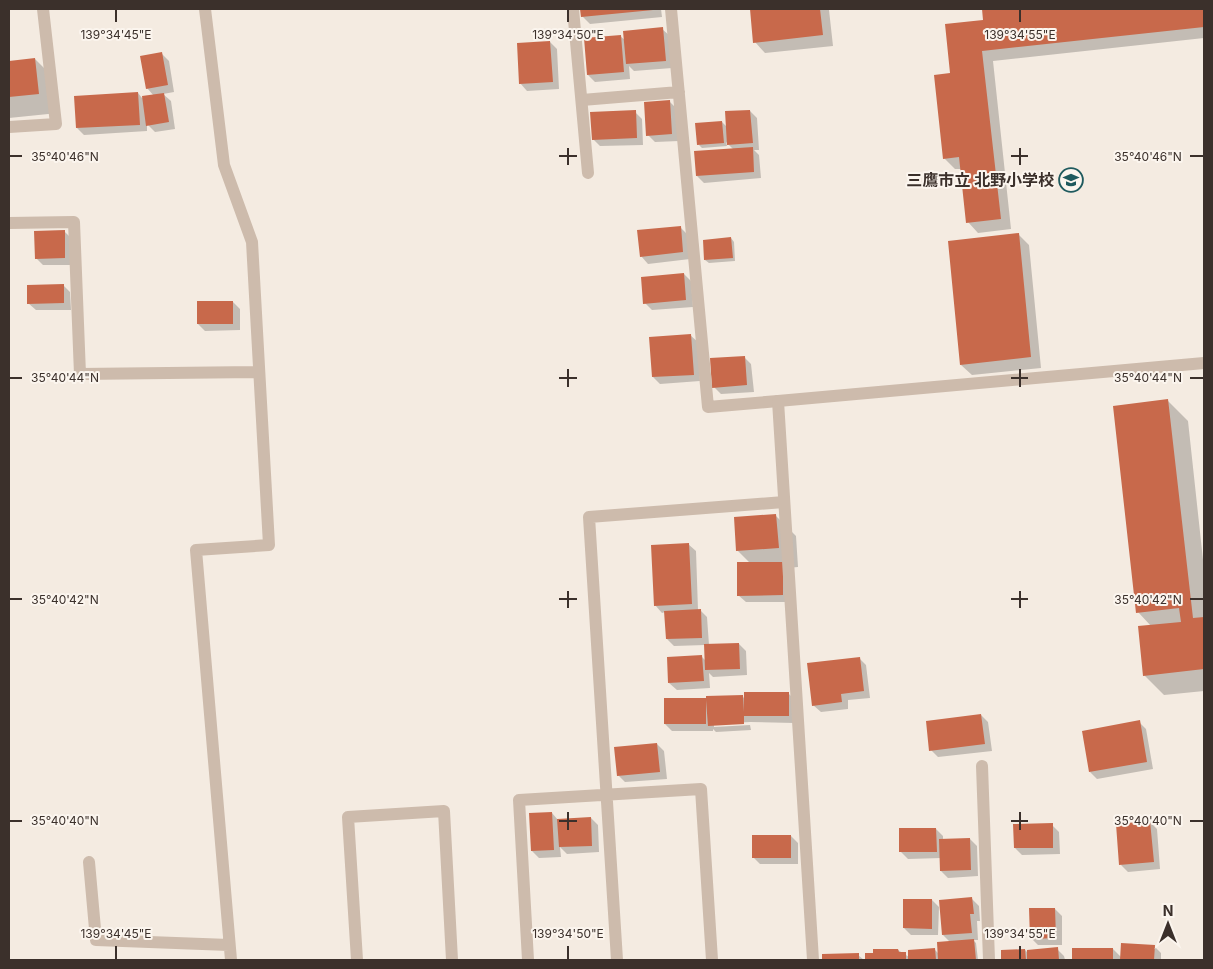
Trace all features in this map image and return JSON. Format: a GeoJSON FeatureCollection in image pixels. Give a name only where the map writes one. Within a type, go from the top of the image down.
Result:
{"type":"FeatureCollection","features":[{"type":"Feature","properties":{"kind":"street"},"geometry":{"type":"LineString","coordinates":[[9,128],[56,124],[43,9]]}},
{"type":"Feature","properties":{"kind":"street"},"geometry":{"type":"LineString","coordinates":[[205,9],[224,165],[252,242],[269,545],[196,550],[231,960]]}},
{"type":"Feature","properties":{"kind":"street"},"geometry":{"type":"LineString","coordinates":[[573,9],[588,172]]}},
{"type":"Feature","properties":{"kind":"street"},"geometry":{"type":"LineString","coordinates":[[671,9],[708,407],[1204,363]]}},
{"type":"Feature","properties":{"kind":"street"},"geometry":{"type":"LineString","coordinates":[[582,100],[679,92]]}},
{"type":"Feature","properties":{"kind":"street"},"geometry":{"type":"LineString","coordinates":[[9,223],[74,222],[80,374],[259,372]]}},
{"type":"Feature","properties":{"kind":"street"},"geometry":{"type":"LineString","coordinates":[[778,401],[814,960]]}},
{"type":"Feature","properties":{"kind":"street"},"geometry":{"type":"LineString","coordinates":[[617,960],[589,517],[784,502]]}},
{"type":"Feature","properties":{"kind":"street"},"geometry":{"type":"LineString","coordinates":[[982,766],[989,960]]}},
{"type":"Feature","properties":{"kind":"street"},"geometry":{"type":"LineString","coordinates":[[528,960],[519,800],[701,789],[712,960]]}},
{"type":"Feature","properties":{"kind":"street"},"geometry":{"type":"LineString","coordinates":[[357,960],[348,817],[444,811],[452,960]]}},
{"type":"Feature","properties":{"kind":"street"},"geometry":{"type":"LineString","coordinates":[[89,862],[96,940],[229,944]]}},
{"type":"Feature","properties":{"kind":"building"},"geometry":{"type":"Polygon","coordinates":[[[580,9],[653,9],[653,10],[581,17],[580,9]]]}},
{"type":"Feature","properties":{"kind":"building"},"geometry":{"type":"Polygon","coordinates":[[[750,9],[820,9],[823,35],[753,43],[750,9]]]}},
{"type":"Feature","properties":{"kind":"building"},"geometry":{"type":"Polygon","coordinates":[[[982,9],[1203,9],[1204,27],[982,51],[1001,219],[966,223],[959,157],[943,159],[934,75],[950,73],[945,24],[983,20],[982,9]]]}},
{"type":"Feature","properties":{"kind":"building"},"geometry":{"type":"Polygon","coordinates":[[[663,27],[666,61],[626,64],[623,31],[663,27]]]}},
{"type":"Feature","properties":{"kind":"building"},"geometry":{"type":"Polygon","coordinates":[[[621,35],[624,72],[587,75],[584,38],[621,35]]]}},
{"type":"Feature","properties":{"kind":"building"},"geometry":{"type":"Polygon","coordinates":[[[550,41],[553,82],[519,84],[517,43],[550,41]]]}},
{"type":"Feature","properties":{"kind":"building"},"geometry":{"type":"Polygon","coordinates":[[[162,52],[168,85],[146,89],[140,56],[162,52]]]}},
{"type":"Feature","properties":{"kind":"building"},"geometry":{"type":"Polygon","coordinates":[[[35,58],[39,94],[9,97],[9,61],[35,58]]]}},
{"type":"Feature","properties":{"kind":"building"},"geometry":{"type":"Polygon","coordinates":[[[138,92],[140,125],[76,128],[74,96],[138,92]]]}},
{"type":"Feature","properties":{"kind":"building"},"geometry":{"type":"Polygon","coordinates":[[[164,93],[169,122],[146,126],[142,96],[164,93]]]}},
{"type":"Feature","properties":{"kind":"building"},"geometry":{"type":"Polygon","coordinates":[[[670,100],[672,134],[646,136],[644,102],[670,100]]]}},
{"type":"Feature","properties":{"kind":"building"},"geometry":{"type":"Polygon","coordinates":[[[636,110],[637,138],[592,140],[590,112],[636,110]]]}},
{"type":"Feature","properties":{"kind":"building"},"geometry":{"type":"Polygon","coordinates":[[[750,110],[753,143],[727,145],[725,111],[750,110]]]}},
{"type":"Feature","properties":{"kind":"building"},"geometry":{"type":"Polygon","coordinates":[[[722,121],[724,143],[697,145],[695,123],[722,121]]]}},
{"type":"Feature","properties":{"kind":"building"},"geometry":{"type":"Polygon","coordinates":[[[753,147],[754,172],[696,176],[694,151],[753,147]]]}},
{"type":"Feature","properties":{"kind":"building"},"geometry":{"type":"Polygon","coordinates":[[[681,226],[683,252],[640,257],[637,230],[681,226]]]}},
{"type":"Feature","properties":{"kind":"building"},"geometry":{"type":"Polygon","coordinates":[[[65,230],[65,258],[35,259],[34,231],[65,230]]]}},
{"type":"Feature","properties":{"kind":"building"},"geometry":{"type":"Polygon","coordinates":[[[1019,233],[1031,357],[960,365],[948,241],[1019,233]]]}},
{"type":"Feature","properties":{"kind":"building"},"geometry":{"type":"Polygon","coordinates":[[[731,237],[733,258],[704,260],[703,240],[731,237]]]}},
{"type":"Feature","properties":{"kind":"building"},"geometry":{"type":"Polygon","coordinates":[[[684,273],[686,300],[643,304],[641,277],[684,273]]]}},
{"type":"Feature","properties":{"kind":"building"},"geometry":{"type":"Polygon","coordinates":[[[64,284],[64,303],[27,304],[27,285],[64,284]]]}},
{"type":"Feature","properties":{"kind":"building"},"geometry":{"type":"Polygon","coordinates":[[[197,301],[233,301],[233,324],[197,324],[197,301]]]}},
{"type":"Feature","properties":{"kind":"building"},"geometry":{"type":"Polygon","coordinates":[[[691,334],[694,375],[652,377],[649,337],[691,334]]]}},
{"type":"Feature","properties":{"kind":"building"},"geometry":{"type":"Polygon","coordinates":[[[745,356],[747,385],[712,388],[710,358],[745,356]]]}},
{"type":"Feature","properties":{"kind":"building"},"geometry":{"type":"Polygon","coordinates":[[[1168,399],[1193,618],[1204,617],[1204,669],[1143,676],[1138,626],[1181,622],[1179,608],[1136,613],[1113,406],[1168,399]]]}},
{"type":"Feature","properties":{"kind":"building"},"geometry":{"type":"Polygon","coordinates":[[[776,514],[779,548],[736,551],[734,517],[776,514]]]}},
{"type":"Feature","properties":{"kind":"building"},"geometry":{"type":"Polygon","coordinates":[[[689,543],[692,604],[654,606],[651,545],[689,543]]]}},
{"type":"Feature","properties":{"kind":"building"},"geometry":{"type":"Polygon","coordinates":[[[737,562],[783,562],[783,595],[737,596],[737,562]]]}},
{"type":"Feature","properties":{"kind":"building"},"geometry":{"type":"Polygon","coordinates":[[[701,609],[702,638],[666,639],[664,611],[701,609]]]}},
{"type":"Feature","properties":{"kind":"building"},"geometry":{"type":"Polygon","coordinates":[[[739,643],[740,669],[705,670],[704,644],[739,643]]]}},
{"type":"Feature","properties":{"kind":"building"},"geometry":{"type":"Polygon","coordinates":[[[702,655],[704,681],[668,683],[667,657],[702,655]]]}},
{"type":"Feature","properties":{"kind":"building"},"geometry":{"type":"Polygon","coordinates":[[[860,657],[864,691],[841,694],[842,702],[812,706],[807,663],[860,657]]]}},
{"type":"Feature","properties":{"kind":"building"},"geometry":{"type":"Polygon","coordinates":[[[744,692],[789,692],[789,716],[744,716],[744,724],[708,726],[706,700],[706,724],[664,724],[664,698],[706,698],[706,696],[743,695],[744,712],[744,692]]]}},
{"type":"Feature","properties":{"kind":"building"},"geometry":{"type":"Polygon","coordinates":[[[981,714],[985,744],[929,751],[926,721],[981,714]]]}},
{"type":"Feature","properties":{"kind":"building"},"geometry":{"type":"Polygon","coordinates":[[[1140,720],[1147,762],[1089,772],[1082,731],[1140,720]]]}},
{"type":"Feature","properties":{"kind":"building"},"geometry":{"type":"Polygon","coordinates":[[[657,743],[660,772],[617,776],[614,747],[657,743]]]}},
{"type":"Feature","properties":{"kind":"building"},"geometry":{"type":"Polygon","coordinates":[[[552,812],[554,850],[531,851],[529,813],[552,812]]]}},
{"type":"Feature","properties":{"kind":"building"},"geometry":{"type":"Polygon","coordinates":[[[591,817],[592,846],[559,847],[557,819],[591,817]]]}},
{"type":"Feature","properties":{"kind":"building"},"geometry":{"type":"Polygon","coordinates":[[[1150,821],[1154,862],[1119,865],[1116,824],[1150,821]]]}},
{"type":"Feature","properties":{"kind":"building"},"geometry":{"type":"Polygon","coordinates":[[[1053,823],[1053,848],[1014,848],[1013,824],[1053,823]]]}},
{"type":"Feature","properties":{"kind":"building"},"geometry":{"type":"Polygon","coordinates":[[[899,828],[936,828],[937,852],[899,852],[899,828]]]}},
{"type":"Feature","properties":{"kind":"building"},"geometry":{"type":"Polygon","coordinates":[[[752,835],[791,835],[791,858],[752,858],[752,835]]]}},
{"type":"Feature","properties":{"kind":"building"},"geometry":{"type":"Polygon","coordinates":[[[970,838],[971,870],[940,871],[939,839],[970,838]]]}},
{"type":"Feature","properties":{"kind":"building"},"geometry":{"type":"Polygon","coordinates":[[[972,897],[974,914],[970,914],[972,933],[942,935],[939,900],[972,897]]]}},
{"type":"Feature","properties":{"kind":"building"},"geometry":{"type":"Polygon","coordinates":[[[903,899],[932,899],[932,929],[903,928],[903,899]]]}},
{"type":"Feature","properties":{"kind":"building"},"geometry":{"type":"Polygon","coordinates":[[[1029,908],[1055,908],[1056,938],[1030,939],[1029,908]]]}},
{"type":"Feature","properties":{"kind":"building"},"geometry":{"type":"Polygon","coordinates":[[[974,939],[976,960],[938,960],[937,942],[974,939]]]}},
{"type":"Feature","properties":{"kind":"building"},"geometry":{"type":"Polygon","coordinates":[[[1121,943],[1155,945],[1154,960],[1120,960],[1121,943]]]}},
{"type":"Feature","properties":{"kind":"building"},"geometry":{"type":"Polygon","coordinates":[[[1058,947],[1059,960],[1027,960],[1027,950],[1058,947]]]}},
{"type":"Feature","properties":{"kind":"building"},"geometry":{"type":"Polygon","coordinates":[[[935,948],[936,960],[908,960],[908,950],[935,948]]]}},
{"type":"Feature","properties":{"kind":"building"},"geometry":{"type":"Polygon","coordinates":[[[1072,948],[1113,948],[1113,960],[1072,960],[1072,948]]]}},
{"type":"Feature","properties":{"kind":"building"},"geometry":{"type":"Polygon","coordinates":[[[873,949],[898,949],[899,952],[906,952],[906,960],[865,960],[865,953],[873,953],[873,949]]]}},
{"type":"Feature","properties":{"kind":"building"},"geometry":{"type":"Polygon","coordinates":[[[1025,949],[1026,960],[1001,960],[1001,950],[1025,949]]]}},
{"type":"Feature","properties":{"kind":"building"},"geometry":{"type":"Polygon","coordinates":[[[859,953],[859,960],[822,960],[822,954],[859,953]]]}},
{"type":"Feature","properties":{"kind":"place","name":"三鷹市立 北野小学校"},"geometry":{"type":"Point","coordinates":[1071,180]}}]}
